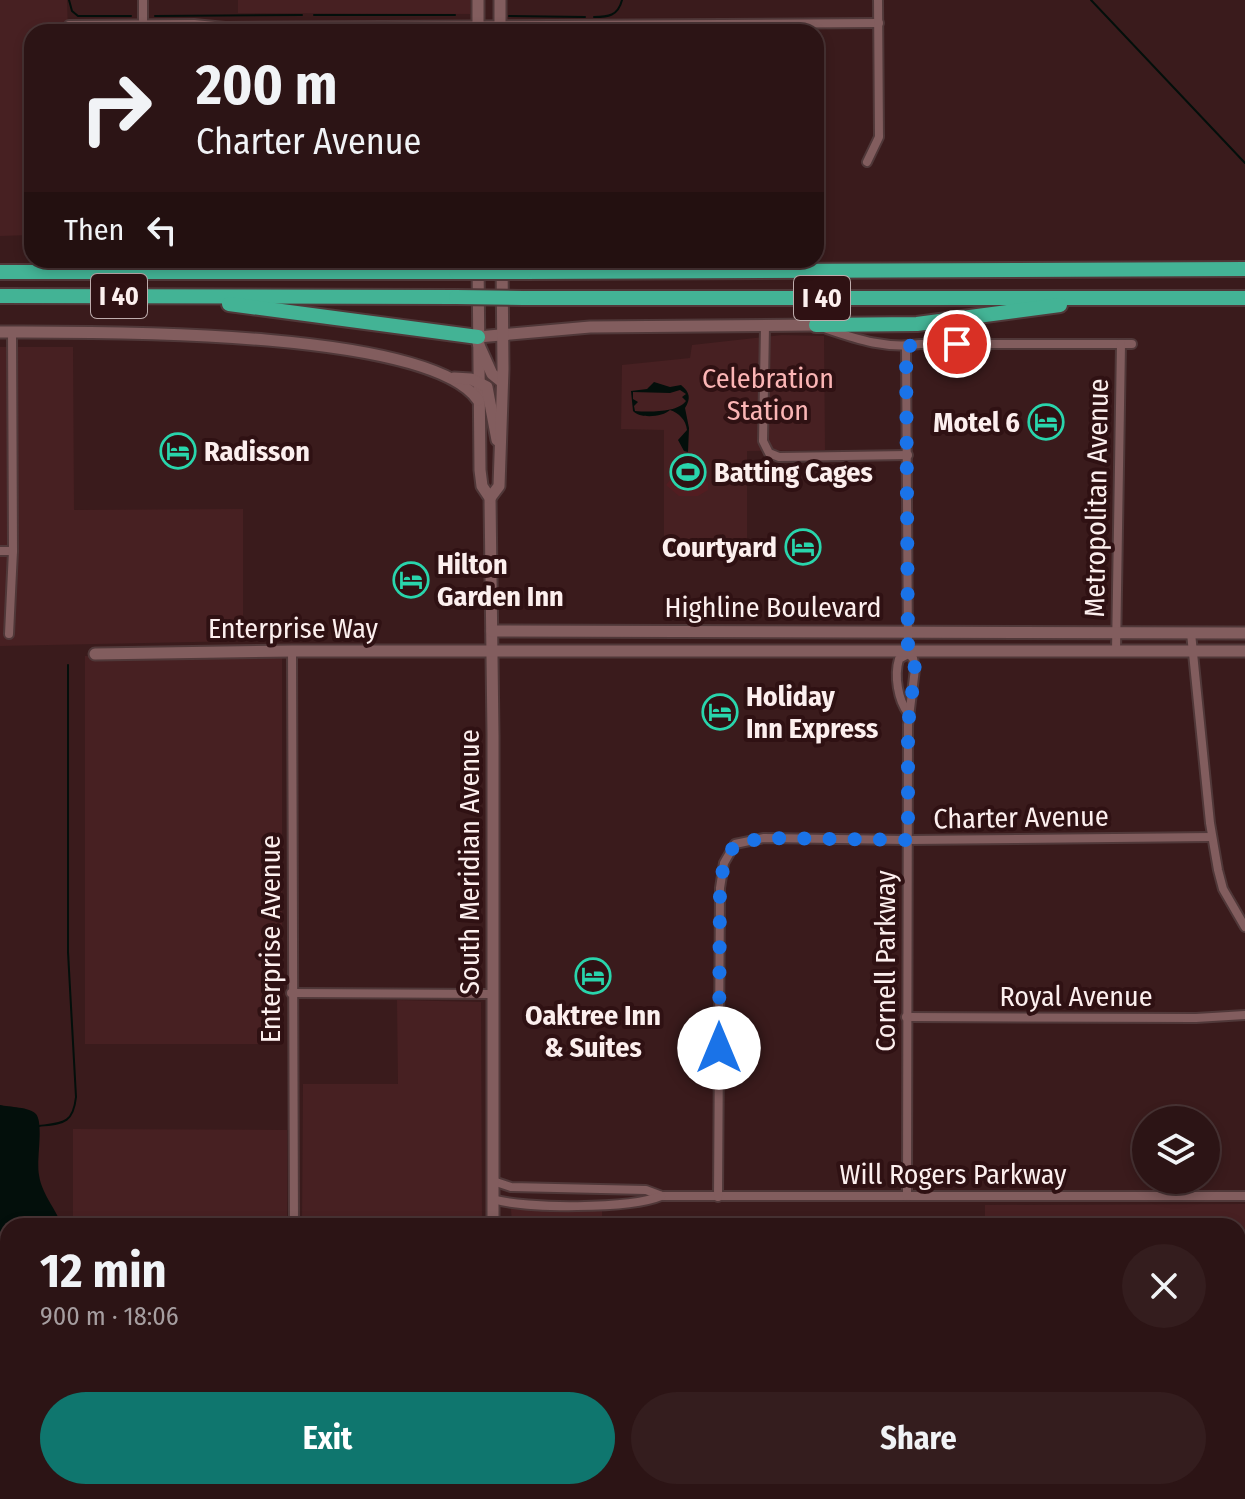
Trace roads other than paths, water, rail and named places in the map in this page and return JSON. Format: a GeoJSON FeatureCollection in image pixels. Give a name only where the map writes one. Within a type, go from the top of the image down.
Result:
{"type":"FeatureCollection","features":[{"type":"Feature","properties":{"kind":"highway"},"geometry":{"type":"LineString","coordinates":[[824,267],[839,269]]}},
{"type":"Feature","properties":{"kind":"highway"},"geometry":{"type":"LineString","coordinates":[[194,272],[231,268]]}},
{"type":"Feature","properties":{"kind":"highway","name":"I 40"},"geometry":{"type":"LineString","coordinates":[[0,272],[1245,269]]}},
{"type":"Feature","properties":{"kind":"highway","name":"I 40"},"geometry":{"type":"LineString","coordinates":[[0,296],[1245,298]]}},
{"type":"Feature","properties":{"kind":"highway"},"geometry":{"type":"LineString","coordinates":[[181,296],[478,340]]}},
{"type":"Feature","properties":{"kind":"highway"},"geometry":{"type":"LineString","coordinates":[[816,325],[917,324],[1120,298]]}},
{"type":"Feature","properties":{"kind":"street"},"geometry":{"type":"LineString","coordinates":[[143,0],[143,24],[194,24]]}},
{"type":"Feature","properties":{"kind":"street"},"geometry":{"type":"LineString","coordinates":[[478,0],[478,24]]}},
{"type":"Feature","properties":{"kind":"street"},"geometry":{"type":"LineString","coordinates":[[500,0],[500,24]]}},
{"type":"Feature","properties":{"kind":"street"},"geometry":{"type":"LineString","coordinates":[[867,162],[879,137],[878,0]]}},
{"type":"Feature","properties":{"kind":"street"},"geometry":{"type":"LineString","coordinates":[[816,24],[879,23]]}},
{"type":"Feature","properties":{"kind":"street","name":"South Meridian Avenue"},"geometry":{"type":"LineString","coordinates":[[478,268],[482,486],[490,498],[493,1218]]}},
{"type":"Feature","properties":{"kind":"street","name":"South Meridian Avenue"},"geometry":{"type":"LineString","coordinates":[[490,498],[499,486],[502,268]]}},
{"type":"Feature","properties":{"kind":"street"},"geometry":{"type":"LineString","coordinates":[[502,382],[492,374],[478,340],[590,327],[816,325],[873,344],[906,346],[1132,344]]}},
{"type":"Feature","properties":{"kind":"street"},"geometry":{"type":"LineString","coordinates":[[765,326],[763,441],[767,451],[779,457],[908,455]]}},
{"type":"Feature","properties":{"kind":"street"},"geometry":{"type":"LineString","coordinates":[[9,634],[13,551],[6,332],[156,332],[259,340],[388,357],[454,378],[479,381],[489,391],[494,430],[500,448]]}},
{"type":"Feature","properties":{"kind":"street"},"geometry":{"type":"LineString","coordinates":[[503,369],[510,351],[524,334]]}},
{"type":"Feature","properties":{"kind":"street","name":"Metropolitan Avenue"},"geometry":{"type":"LineString","coordinates":[[1116,652],[1121,344]]}},
{"type":"Feature","properties":{"kind":"street","name":"Cornell Parkway"},"geometry":{"type":"LineString","coordinates":[[906,346],[908,653],[913,658],[915,669],[908,713],[907,1196]]}},
{"type":"Feature","properties":{"kind":"street"},"geometry":{"type":"LineString","coordinates":[[454,378],[472,391],[479,401]]}},
{"type":"Feature","properties":{"kind":"street"},"geometry":{"type":"LineString","coordinates":[[0,551],[13,551]]}},
{"type":"Feature","properties":{"kind":"street","name":"Highline Boulevard"},"geometry":{"type":"LineString","coordinates":[[492,631],[1245,633]]}},
{"type":"Feature","properties":{"kind":"street"},"geometry":{"type":"LineString","coordinates":[[546,631],[546,652]]}},
{"type":"Feature","properties":{"kind":"street"},"geometry":{"type":"LineString","coordinates":[[1191,633],[1212,837],[1223,889],[1245,927]]}},
{"type":"Feature","properties":{"kind":"street","name":"Enterprise Avenue"},"geometry":{"type":"LineString","coordinates":[[292,651],[294,1218]]}},
{"type":"Feature","properties":{"kind":"street","name":"Highline Boulevard"},"geometry":{"type":"LineString","coordinates":[[492,652],[1245,651]]}},
{"type":"Feature","properties":{"kind":"street","name":"Enterprise Way"},"geometry":{"type":"LineString","coordinates":[[95,654],[492,652]]}},
{"type":"Feature","properties":{"kind":"street"},"geometry":{"type":"LineString","coordinates":[[908,653],[899,659],[897,667],[901,703],[908,713]]}},
{"type":"Feature","properties":{"kind":"street","name":"Charter Avenue"},"geometry":{"type":"LineString","coordinates":[[718,1197],[720,888],[724,863],[735,844],[764,838],[1212,837]]}},
{"type":"Feature","properties":{"kind":"street"},"geometry":{"type":"LineString","coordinates":[[291,993],[493,994]]}},
{"type":"Feature","properties":{"kind":"street","name":"Royal Avenue"},"geometry":{"type":"LineString","coordinates":[[906,1017],[1196,1018],[1245,1015]]}},
{"type":"Feature","properties":{"kind":"street","name":"Will Rogers Parkway"},"geometry":{"type":"LineString","coordinates":[[493,1181],[511,1187],[646,1190],[662,1196],[1245,1196]]}},
{"type":"Feature","properties":{"kind":"street"},"geometry":{"type":"LineString","coordinates":[[571,1187],[571,1204]]}},
{"type":"Feature","properties":{"kind":"street"},"geometry":{"type":"LineString","coordinates":[[599,1187],[599,1205]]}},
{"type":"Feature","properties":{"kind":"street","name":"Will Rogers Parkway"},"geometry":{"type":"LineString","coordinates":[[493,1199],[511,1205],[599,1205],[647,1202],[662,1196]]}},
{"type":"Feature","properties":{"kind":"waterway"},"geometry":{"type":"LineString","coordinates":[[69,0],[72,11],[78,16],[131,16]]}},
{"type":"Feature","properties":{"kind":"waterway"},"geometry":{"type":"LineString","coordinates":[[594,17],[612,14],[622,0]]}},
{"type":"Feature","properties":{"kind":"waterway"},"geometry":{"type":"LineString","coordinates":[[1091,0],[1245,163]]}},
{"type":"Feature","properties":{"kind":"waterway"},"geometry":{"type":"LineString","coordinates":[[155,16],[302,15]]}},
{"type":"Feature","properties":{"kind":"waterway"},"geometry":{"type":"LineString","coordinates":[[314,15],[455,15]]}},
{"type":"Feature","properties":{"kind":"waterway"},"geometry":{"type":"LineString","coordinates":[[509,16],[585,17]]}},
{"type":"Feature","properties":{"kind":"waterway"},"geometry":{"type":"LineString","coordinates":[[39,1126],[69,1117],[76,1097],[68,952],[68,665]]}},
{"type":"Feature","properties":{"kind":"place","name":"Motel 6"},"geometry":{"type":"Point","coordinates":[1046,422]}},
{"type":"Feature","properties":{"kind":"place","name":"Radisson"},"geometry":{"type":"Point","coordinates":[178,451]}},
{"type":"Feature","properties":{"kind":"place","name":"Batting Cages"},"geometry":{"type":"Point","coordinates":[688,472]}},
{"type":"Feature","properties":{"kind":"place","name":"Courtyard"},"geometry":{"type":"Point","coordinates":[803,547]}},
{"type":"Feature","properties":{"kind":"place","name":"Hilton Garden Inn"},"geometry":{"type":"Point","coordinates":[411,580]}},
{"type":"Feature","properties":{"kind":"place","name":"Holiday Inn Express"},"geometry":{"type":"Point","coordinates":[720,712]}},
{"type":"Feature","properties":{"kind":"place","name":"Oaktree Inn & Suites"},"geometry":{"type":"Point","coordinates":[593,976]}},
{"type":"Feature","properties":{"kind":"park label","name":"Celebration Station"},"geometry":{"type":"Point","coordinates":[768,394]}}]}
